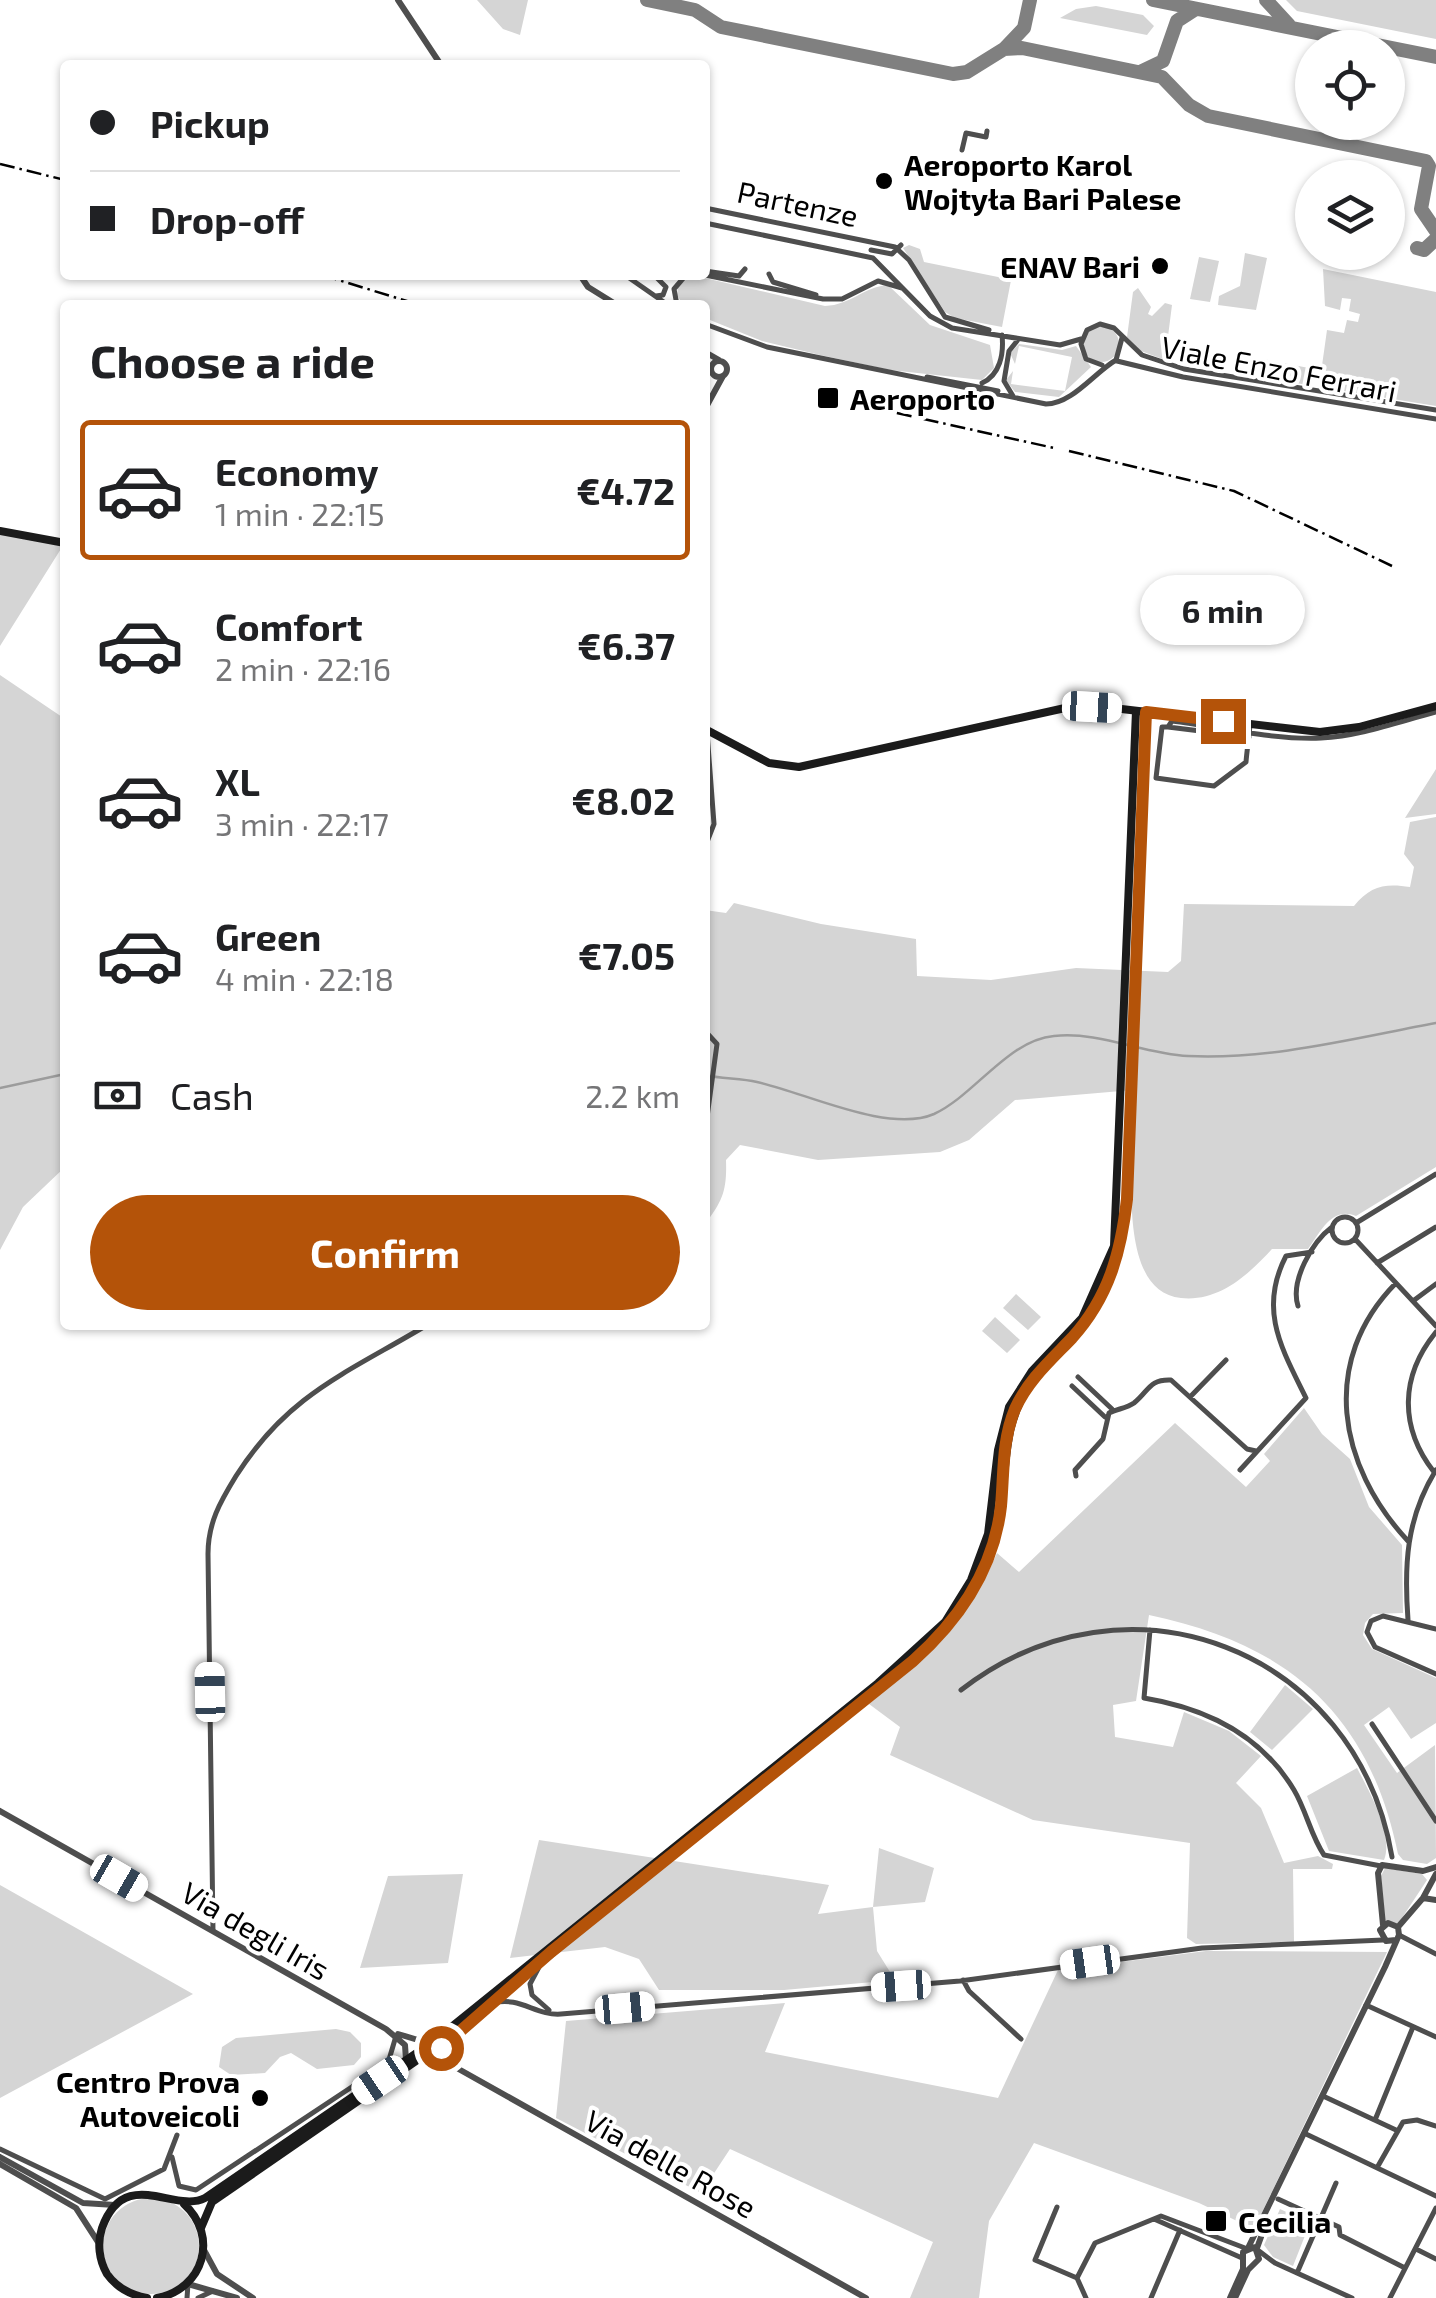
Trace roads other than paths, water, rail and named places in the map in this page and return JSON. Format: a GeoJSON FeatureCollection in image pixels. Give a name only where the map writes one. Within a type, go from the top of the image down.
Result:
{"type":"FeatureCollection","features":[{"type":"Feature","properties":{"kind":"main road"},"geometry":{"type":"LineString","coordinates":[[0,531],[60,542]]}},
{"type":"Feature","properties":{"kind":"main road"},"geometry":{"type":"LineString","coordinates":[[710,730],[769,762],[799,767],[1065,708],[1141,711],[1250,731],[1320,732],[1436,709]]}},
{"type":"Feature","properties":{"kind":"main road"},"geometry":{"type":"LineString","coordinates":[[157,2298],[188,2284],[199,2269],[204,2250],[201,2228],[212,2202],[418,2060],[491,2003],[913,1661],[963,1606],[978,1583],[996,1535],[1004,1450],[1016,1408],[1038,1373],[1099,1303],[1115,1266],[1127,1199],[1141,711]]}},
{"type":"Feature","properties":{"kind":"main road"},"geometry":{"type":"LineString","coordinates":[[122,2298],[102,2263],[99,2243],[105,2221],[120,2199],[150,2193],[189,2204],[205,2198],[405,2062],[878,1682],[957,1607],[988,1534],[998,1450],[1009,1407],[1032,1371],[1082,1318],[1108,1266],[1117,1218],[1127,1099]]}},
{"type":"Feature","properties":{"kind":"main road"},"geometry":{"type":"LineString","coordinates":[[177,2200],[201,2228]]}},
{"type":"Feature","properties":{"kind":"main road"},"geometry":{"type":"LineString","coordinates":[[116,2284],[147,2298]]}},
{"type":"Feature","properties":{"kind":"street"},"geometry":{"type":"LineString","coordinates":[[398,0],[437,60]]}},
{"type":"Feature","properties":{"kind":"street"},"geometry":{"type":"LineString","coordinates":[[962,150],[966,133],[986,137],[987,131]]}},
{"type":"Feature","properties":{"kind":"street","name":"Partenze"},"geometry":{"type":"LineString","coordinates":[[710,209],[884,243],[904,254],[939,311],[962,324],[1035,341]]}},
{"type":"Feature","properties":{"kind":"street"},"geometry":{"type":"LineString","coordinates":[[710,224],[873,258],[942,324],[1060,345],[1082,339],[1086,358],[1105,365]]}},
{"type":"Feature","properties":{"kind":"street"},"geometry":{"type":"LineString","coordinates":[[871,250],[892,254],[901,245]]}},
{"type":"Feature","properties":{"kind":"street"},"geometry":{"type":"LineString","coordinates":[[710,273],[739,276],[745,269]]}},
{"type":"Feature","properties":{"kind":"street"},"geometry":{"type":"LineString","coordinates":[[710,274],[834,300],[878,281],[898,285],[912,296]]}},
{"type":"Feature","properties":{"kind":"street"},"geometry":{"type":"LineString","coordinates":[[769,274],[773,282],[834,300]]}},
{"type":"Feature","properties":{"kind":"street"},"geometry":{"type":"LineString","coordinates":[[585,280],[608,300]]}},
{"type":"Feature","properties":{"kind":"street"},"geometry":{"type":"LineString","coordinates":[[633,280],[659,300]]}},
{"type":"Feature","properties":{"kind":"street"},"geometry":{"type":"LineString","coordinates":[[654,297],[666,291],[658,280]]}},
{"type":"Feature","properties":{"kind":"street","name":"Viale Enzo Ferrari"},"geometry":{"type":"LineString","coordinates":[[1082,339],[1090,327],[1102,324],[1116,329],[1142,355],[1184,370],[1436,410]]}},
{"type":"Feature","properties":{"kind":"street","name":"Viale Enzo Ferrari"},"geometry":{"type":"LineString","coordinates":[[710,326],[767,348],[1054,404],[1066,400],[1105,365],[1129,360],[1183,377],[1436,419]]}},
{"type":"Feature","properties":{"kind":"street"},"geometry":{"type":"LineString","coordinates":[[979,384],[996,371],[1002,337]]}},
{"type":"Feature","properties":{"kind":"street","name":"Viale Enzo Ferrari"},"geometry":{"type":"LineString","coordinates":[[1114,361],[1122,350],[1122,338]]}},
{"type":"Feature","properties":{"kind":"street"},"geometry":{"type":"LineString","coordinates":[[1013,396],[1004,381],[1009,350],[1020,340]]}},
{"type":"Feature","properties":{"kind":"street"},"geometry":{"type":"LineString","coordinates":[[710,355],[726,366],[710,399]]}},
{"type":"Feature","properties":{"kind":"street"},"geometry":{"type":"LineString","coordinates":[[713,393],[711,372],[720,361]]}},
{"type":"Feature","properties":{"kind":"street"},"geometry":{"type":"LineString","coordinates":[[711,372],[724,375]]}},
{"type":"Feature","properties":{"kind":"street"},"geometry":{"type":"LineString","coordinates":[[919,378],[938,376],[1013,396]]}},
{"type":"Feature","properties":{"kind":"street"},"geometry":{"type":"LineString","coordinates":[[919,378],[998,391]]}},
{"type":"Feature","properties":{"kind":"street"},"geometry":{"type":"LineString","coordinates":[[1250,731],[1246,762],[1214,786],[1156,778],[1162,726],[1168,728],[1172,721],[1324,738],[1374,729],[1436,709]]}},
{"type":"Feature","properties":{"kind":"street"},"geometry":{"type":"LineString","coordinates":[[1400,716],[1414,718]]}},
{"type":"Feature","properties":{"kind":"street"},"geometry":{"type":"LineString","coordinates":[[1359,727],[1374,729]]}},
{"type":"Feature","properties":{"kind":"street"},"geometry":{"type":"LineString","coordinates":[[710,776],[714,824],[710,834]]}},
{"type":"Feature","properties":{"kind":"street"},"geometry":{"type":"LineString","coordinates":[[710,1035],[716,1048],[710,1097]]}},
{"type":"Feature","properties":{"kind":"street"},"geometry":{"type":"LineString","coordinates":[[1356,1223],[1436,1174]]}},
{"type":"Feature","properties":{"kind":"street"},"geometry":{"type":"LineString","coordinates":[[1298,1306],[1296,1284],[1312,1252],[1345,1216],[1356,1223]]}},
{"type":"Feature","properties":{"kind":"street"},"geometry":{"type":"LineString","coordinates":[[1356,1223],[1355,1239],[1436,1329],[1412,1369],[1407,1391],[1413,1439],[1435,1471],[1416,1508],[1408,1541],[1404,1570],[1408,1622]]}},
{"type":"Feature","properties":{"kind":"street"},"geometry":{"type":"LineString","coordinates":[[1332,1227],[1338,1241],[1355,1239]]}},
{"type":"Feature","properties":{"kind":"street"},"geometry":{"type":"LineString","coordinates":[[1377,1263],[1436,1228]]}},
{"type":"Feature","properties":{"kind":"street"},"geometry":{"type":"LineString","coordinates":[[1240,1470],[1306,1398],[1278,1344],[1272,1302],[1286,1256],[1312,1252]]}},
{"type":"Feature","properties":{"kind":"street"},"geometry":{"type":"LineString","coordinates":[[1396,1282],[1360,1334],[1347,1374],[1344,1412],[1359,1472],[1377,1504],[1408,1541]]}},
{"type":"Feature","properties":{"kind":"street"},"geometry":{"type":"LineString","coordinates":[[1414,1302],[1436,1284]]}},
{"type":"Feature","properties":{"kind":"street"},"geometry":{"type":"LineString","coordinates":[[214,1931],[208,1554],[211,1521],[249,1456],[287,1410],[419,1330]]}},
{"type":"Feature","properties":{"kind":"street"},"geometry":{"type":"LineString","coordinates":[[1190,1397],[1226,1360]]}},
{"type":"Feature","properties":{"kind":"street"},"geometry":{"type":"LineString","coordinates":[[1078,1377],[1113,1410]]}},
{"type":"Feature","properties":{"kind":"street"},"geometry":{"type":"LineString","coordinates":[[1076,1476],[1074,1470],[1103,1439],[1105,1417],[1113,1410],[1132,1406],[1154,1382],[1163,1380],[1171,1380],[1248,1449],[1260,1449]]}},
{"type":"Feature","properties":{"kind":"street"},"geometry":{"type":"LineString","coordinates":[[1072,1386],[1105,1417]]}},
{"type":"Feature","properties":{"kind":"street"},"geometry":{"type":"LineString","coordinates":[[1436,1629],[1376,1618],[1368,1626],[1368,1638],[1375,1647],[1436,1674]]}},
{"type":"Feature","properties":{"kind":"street"},"geometry":{"type":"LineString","coordinates":[[961,1690],[994,1666],[1043,1643],[1098,1630],[1150,1630],[1235,1650],[1287,1680],[1318,1706],[1342,1734],[1372,1786],[1389,1863],[1379,1905],[1382,1928],[1393,1937],[1436,1954]]}},
{"type":"Feature","properties":{"kind":"street"},"geometry":{"type":"LineString","coordinates":[[1150,1630],[1144,1698],[1188,1707],[1234,1728],[1275,1764],[1294,1791],[1324,1855],[1436,1870],[1433,1888],[1393,1937],[1389,1956],[1278,2198],[1253,2248],[1243,2258],[1243,2271],[1233,2298]]}},
{"type":"Feature","properties":{"kind":"street"},"geometry":{"type":"LineString","coordinates":[[1372,1724],[1436,1821]]}},
{"type":"Feature","properties":{"kind":"street","name":"Via degli Iris"},"geometry":{"type":"LineString","coordinates":[[0,1811],[386,2029]]}},
{"type":"Feature","properties":{"kind":"street"},"geometry":{"type":"LineString","coordinates":[[1423,1871],[1433,1888]]}},
{"type":"Feature","properties":{"kind":"street"},"geometry":{"type":"LineString","coordinates":[[1424,1898],[1436,1900]]}},
{"type":"Feature","properties":{"kind":"street"},"geometry":{"type":"LineString","coordinates":[[1382,1928],[1393,1937]]}},
{"type":"Feature","properties":{"kind":"street"},"geometry":{"type":"LineString","coordinates":[[1367,1942],[1382,1928]]}},
{"type":"Feature","properties":{"kind":"street"},"geometry":{"type":"LineString","coordinates":[[491,2003],[515,2000],[561,2014],[963,1980],[1202,1948],[1367,1942],[1393,1937]]}},
{"type":"Feature","properties":{"kind":"street"},"geometry":{"type":"LineString","coordinates":[[551,1952],[535,1972],[532,1995],[542,2007],[561,2014]]}},
{"type":"Feature","properties":{"kind":"street"},"geometry":{"type":"LineString","coordinates":[[963,1980],[969,1991],[1021,2038]]}},
{"type":"Feature","properties":{"kind":"street"},"geometry":{"type":"LineString","coordinates":[[1366,2006],[1436,2037]]}},
{"type":"Feature","properties":{"kind":"street"},"geometry":{"type":"LineString","coordinates":[[1375,2120],[1413,2027]]}},
{"type":"Feature","properties":{"kind":"street"},"geometry":{"type":"LineString","coordinates":[[386,2029],[419,2043],[434,2041]]}},
{"type":"Feature","properties":{"kind":"street"},"geometry":{"type":"LineString","coordinates":[[386,2029],[408,2052],[405,2062]]}},
{"type":"Feature","properties":{"kind":"street"},"geometry":{"type":"LineString","coordinates":[[172,2157],[179,2186],[196,2190],[388,2063],[396,2036]]}},
{"type":"Feature","properties":{"kind":"street"},"geometry":{"type":"LineString","coordinates":[[445,2040],[441,2052],[455,2067]]}},
{"type":"Feature","properties":{"kind":"street","name":"Via delle Rose"},"geometry":{"type":"LineString","coordinates":[[418,2060],[435,2060],[455,2067],[866,2298]]}},
{"type":"Feature","properties":{"kind":"street"},"geometry":{"type":"LineString","coordinates":[[1323,2096],[1396,2130]]}},
{"type":"Feature","properties":{"kind":"street"},"geometry":{"type":"LineString","coordinates":[[1378,2166],[1396,2130],[1409,2120],[1436,2126]]}},
{"type":"Feature","properties":{"kind":"street"},"geometry":{"type":"LineString","coordinates":[[1306,2134],[1435,2193]]}},
{"type":"Feature","properties":{"kind":"street"},"geometry":{"type":"LineString","coordinates":[[1233,2298],[1256,2262],[1253,2248],[1306,2134]]}},
{"type":"Feature","properties":{"kind":"street"},"geometry":{"type":"LineString","coordinates":[[0,2157],[83,2203],[102,2207],[164,2169],[172,2157],[177,2135]]}},
{"type":"Feature","properties":{"kind":"street"},"geometry":{"type":"LineString","coordinates":[[0,2157],[76,2208],[99,2243]]}},
{"type":"Feature","properties":{"kind":"street"},"geometry":{"type":"LineString","coordinates":[[1297,2273],[1336,2183]]}},
{"type":"Feature","properties":{"kind":"street"},"geometry":{"type":"LineString","coordinates":[[1278,2198],[1339,2227],[1340,2234],[1405,2268]]}},
{"type":"Feature","properties":{"kind":"street"},"geometry":{"type":"LineString","coordinates":[[1057,2207],[1036,2260],[1078,2278],[1086,2298]]}},
{"type":"Feature","properties":{"kind":"street"},"geometry":{"type":"LineString","coordinates":[[1390,2298],[1436,2208]]}},
{"type":"Feature","properties":{"kind":"street"},"geometry":{"type":"LineString","coordinates":[[1078,2278],[1095,2243],[1161,2216],[1238,2249],[1253,2248],[1270,2260],[1352,2298]]}},
{"type":"Feature","properties":{"kind":"street"},"geometry":{"type":"LineString","coordinates":[[1154,2219],[1243,2258],[1256,2262],[1270,2260]]}},
{"type":"Feature","properties":{"kind":"street"},"geometry":{"type":"LineString","coordinates":[[1151,2298],[1180,2230]]}},
{"type":"Feature","properties":{"kind":"street"},"geometry":{"type":"LineString","coordinates":[[1415,2249],[1436,2259]]}},
{"type":"Feature","properties":{"kind":"street"},"geometry":{"type":"LineString","coordinates":[[204,2250],[222,2279],[253,2298]]}},
{"type":"Feature","properties":{"kind":"street"},"geometry":{"type":"LineString","coordinates":[[187,2298],[188,2284],[237,2298]]}},
{"type":"Feature","properties":{"kind":"street"},"geometry":{"type":"LineString","coordinates":[[1390,2298],[1401,2296],[1396,2286]]}},
{"type":"Feature","properties":{"kind":"street"},"geometry":{"type":"LineString","coordinates":[[198,2298],[222,2291]]}},
{"type":"Feature","properties":{"kind":"waterway"},"geometry":{"type":"LineString","coordinates":[[710,1076],[757,1082],[870,1115],[915,1119],[949,1105],[1022,1047],[1054,1036],[1088,1037],[1188,1056],[1250,1055],[1436,1023]]}},
{"type":"Feature","properties":{"kind":"waterway"},"geometry":{"type":"LineString","coordinates":[[0,1088],[60,1075]]}},
{"type":"Feature","properties":{"kind":"railway"},"geometry":{"type":"LineString","coordinates":[[0,164],[60,179]]}},
{"type":"Feature","properties":{"kind":"railway"},"geometry":{"type":"LineString","coordinates":[[338,280],[404,300]]}},
{"type":"Feature","properties":{"kind":"railway"},"geometry":{"type":"LineString","coordinates":[[870,407],[1054,448]]}},
{"type":"Feature","properties":{"kind":"railway"},"geometry":{"type":"LineString","coordinates":[[1069,451],[1234,491],[1392,566]]}},
{"type":"Feature","properties":{"kind":"place","name":"Aeroporto Karol Wojtyła Bari Palese"},"geometry":{"type":"Point","coordinates":[884,181]}},
{"type":"Feature","properties":{"kind":"place","name":"ENAV Bari"},"geometry":{"type":"Point","coordinates":[1160,266]}},
{"type":"Feature","properties":{"kind":"place","name":"Aeroporto"},"geometry":{"type":"Point","coordinates":[828,398]}},
{"type":"Feature","properties":{"kind":"place","name":"Centro Prova Autoveicoli"},"geometry":{"type":"Point","coordinates":[260,2098]}},
{"type":"Feature","properties":{"kind":"place","name":"Cecilia"},"geometry":{"type":"Point","coordinates":[1216,2221]}}]}
